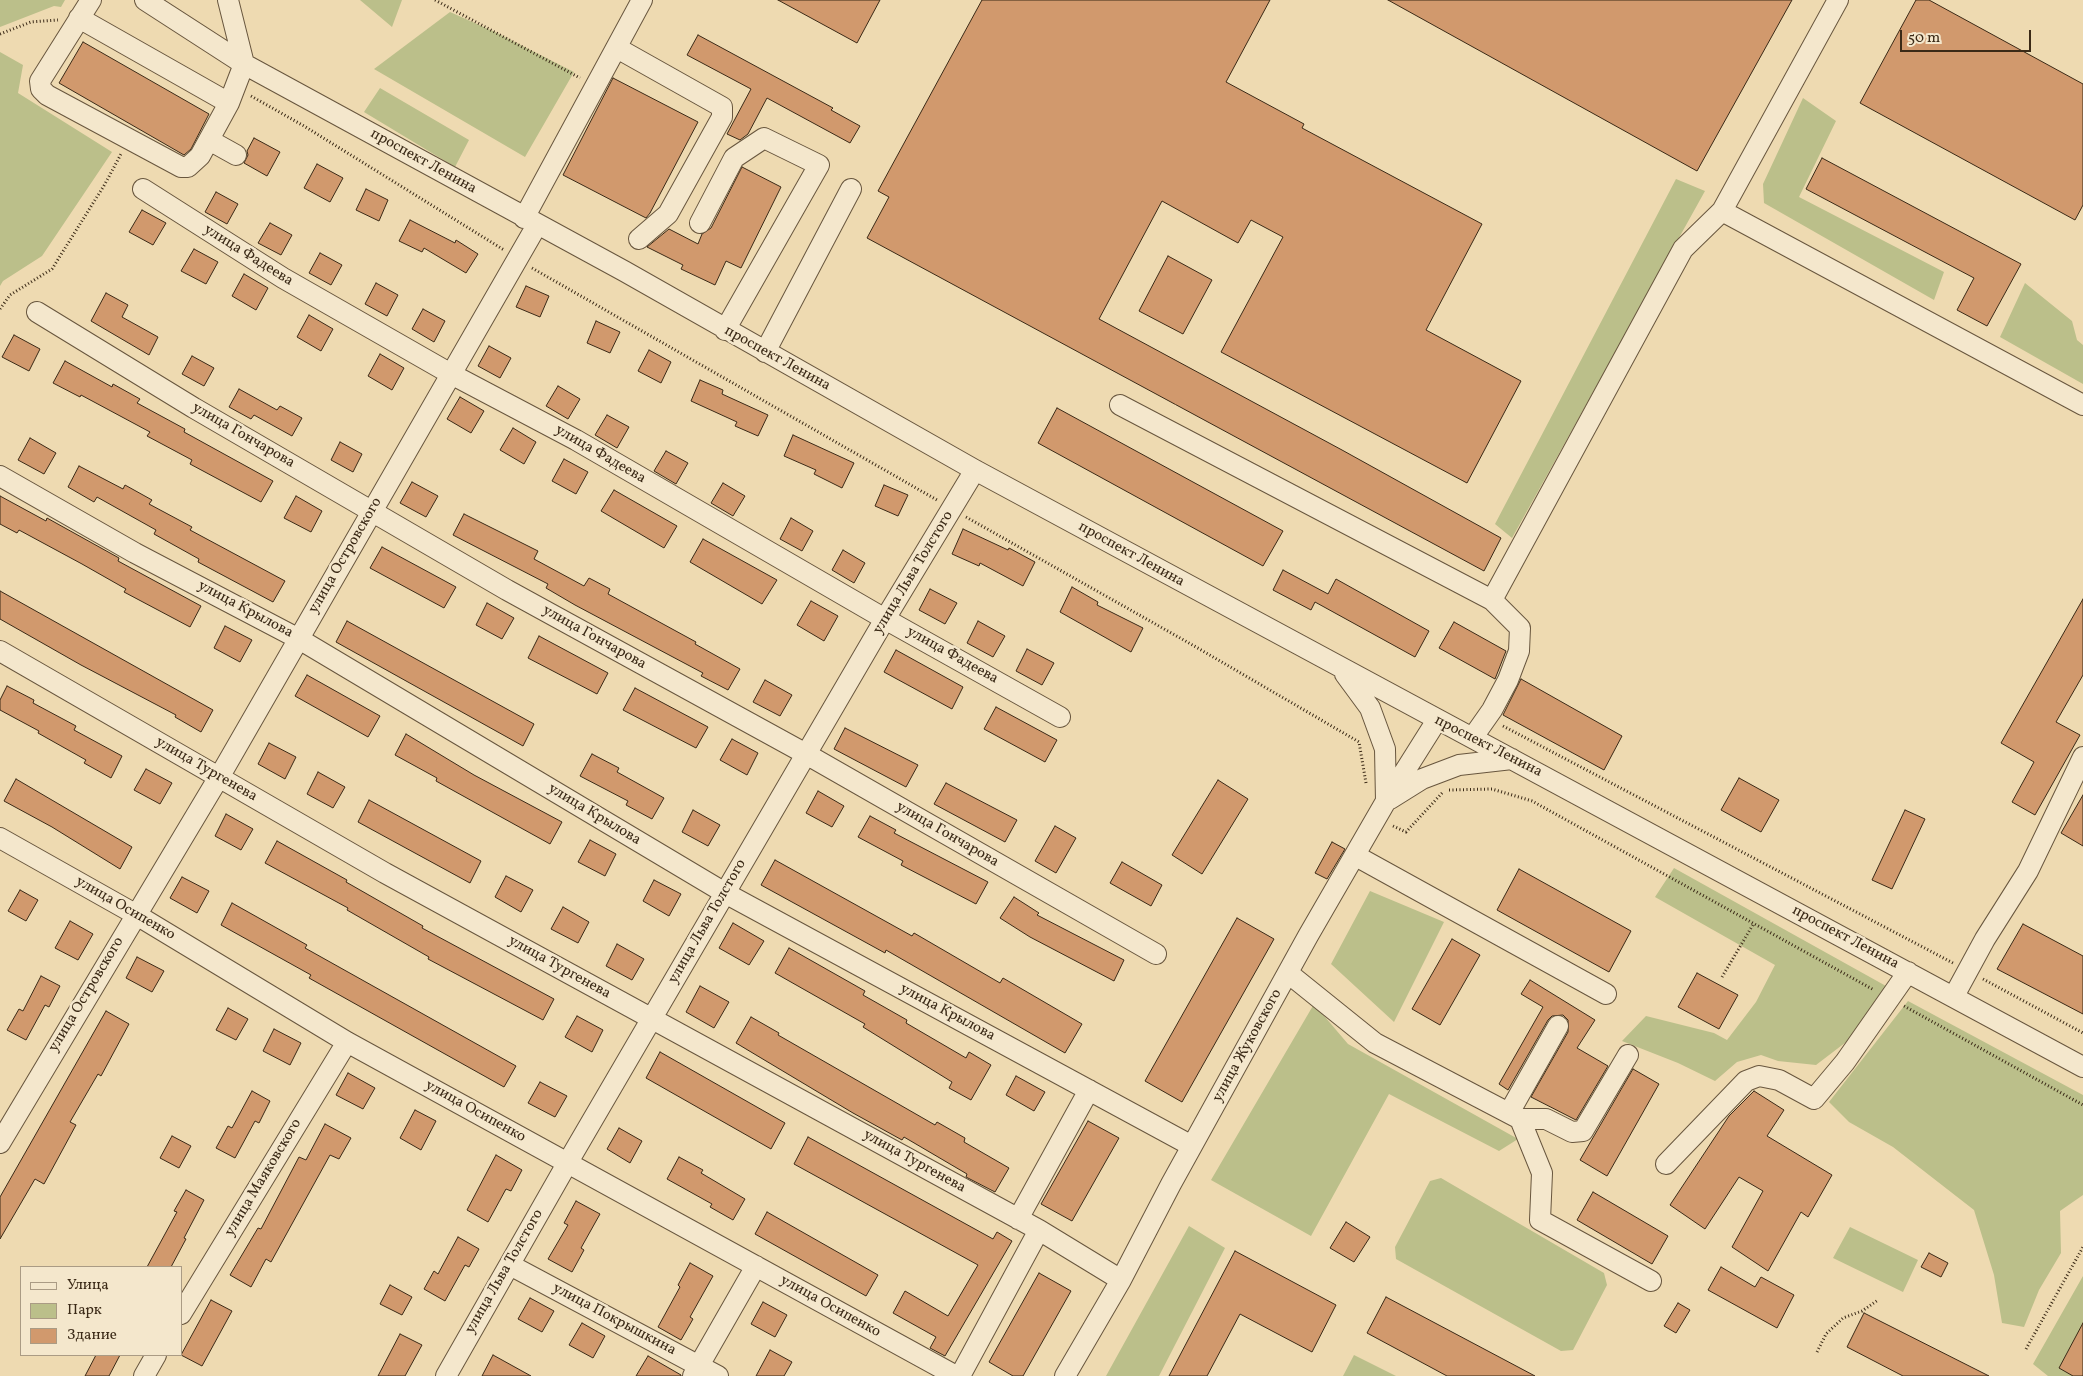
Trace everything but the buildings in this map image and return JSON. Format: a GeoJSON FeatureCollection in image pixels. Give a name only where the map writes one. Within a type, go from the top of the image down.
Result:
{"type":"FeatureCollection","features":[{"type":"Feature","properties":{"kind":"street"},"geometry":{"type":"LineString","coordinates":[[91,0],[78,18],[40,82],[41,90],[180,167],[188,167],[200,156],[232,95],[244,64],[228,0]]}},
{"type":"Feature","properties":{"kind":"street","name":"проспект Ленина"},"geometry":{"type":"LineString","coordinates":[[145,0],[244,64],[624,271],[725,330],[975,470],[1341,669],[1473,737],[2083,1067]]}},
{"type":"Feature","properties":{"kind":"street","name":"улица Островского"},"geometry":{"type":"LineString","coordinates":[[0,1143],[135,914],[219,777],[518,259],[531,222],[596,86],[642,0]]}},
{"type":"Feature","properties":{"kind":"street"},"geometry":{"type":"LineString","coordinates":[[1492,600],[1683,249],[1722,211],[1838,0]]}},
{"type":"Feature","properties":{"kind":"street"},"geometry":{"type":"LineString","coordinates":[[78,18],[232,95]]}},
{"type":"Feature","properties":{"kind":"street"},"geometry":{"type":"LineString","coordinates":[[617,48],[722,106],[722,117],[668,214],[639,239]]}},
{"type":"Feature","properties":{"kind":"street"},"geometry":{"type":"LineString","coordinates":[[700,223],[734,158],[764,138],[819,165],[725,330]]}},
{"type":"Feature","properties":{"kind":"street"},"geometry":{"type":"LineString","coordinates":[[209,140],[236,155]]}},
{"type":"Feature","properties":{"kind":"street","name":"улица Фадеева"},"geometry":{"type":"LineString","coordinates":[[143,189],[283,278],[451,374],[576,440],[885,619],[1060,717]]}},
{"type":"Feature","properties":{"kind":"street"},"geometry":{"type":"LineString","coordinates":[[765,352],[852,189]]}},
{"type":"Feature","properties":{"kind":"street"},"geometry":{"type":"LineString","coordinates":[[1722,211],[2083,404]]}},
{"type":"Feature","properties":{"kind":"street","name":"улица Гончарова"},"geometry":{"type":"LineString","coordinates":[[37,312],[194,408],[507,590],[806,754],[1156,954]]}},
{"type":"Feature","properties":{"kind":"street"},"geometry":{"type":"LineString","coordinates":[[1120,405],[1492,600],[1520,628],[1519,651],[1508,680],[1487,718],[1473,737]]}},
{"type":"Feature","properties":{"kind":"street","name":"улица Льва Толстого"},"geometry":{"type":"LineString","coordinates":[[446,1376],[568,1162],[806,754],[975,470]]}},
{"type":"Feature","properties":{"kind":"street","name":"улица Крылова"},"geometry":{"type":"LineString","coordinates":[[0,476],[135,552],[299,639],[725,893],[1192,1146]]}},
{"type":"Feature","properties":{"kind":"street","name":"улица Тургенева"},"geometry":{"type":"LineString","coordinates":[[0,651],[385,873],[1039,1230],[1121,1280]]}},
{"type":"Feature","properties":{"kind":"street"},"geometry":{"type":"LineString","coordinates":[[1341,669],[1370,708],[1385,749],[1386,801]]}},
{"type":"Feature","properties":{"kind":"street","name":"улица Жуковского"},"geometry":{"type":"LineString","coordinates":[[1065,1376],[1121,1280],[1192,1146],[1386,801],[1437,720]]}},
{"type":"Feature","properties":{"kind":"street"},"geometry":{"type":"LineString","coordinates":[[1954,996],[1967,971],[2028,871],[2083,757]]}},
{"type":"Feature","properties":{"kind":"street"},"geometry":{"type":"LineString","coordinates":[[1386,801],[1422,779],[1459,765],[1514,759]]}},
{"type":"Feature","properties":{"kind":"street","name":"улица Осипенко"},"geometry":{"type":"LineString","coordinates":[[0,838],[135,914],[348,1042],[956,1376]]}},
{"type":"Feature","properties":{"kind":"street"},"geometry":{"type":"LineString","coordinates":[[1356,856],[1606,994]]}},
{"type":"Feature","properties":{"kind":"street"},"geometry":{"type":"LineString","coordinates":[[1666,1164],[1746,1081],[1759,1076],[1779,1080],[1814,1099],[1863,1038],[1908,972]]}},
{"type":"Feature","properties":{"kind":"street"},"geometry":{"type":"LineString","coordinates":[[1288,974],[1375,1043],[1515,1116],[1546,1119],[1572,1132],[1582,1131],[1628,1055]]}},
{"type":"Feature","properties":{"kind":"street"},"geometry":{"type":"LineString","coordinates":[[1515,1116],[1558,1026]]}},
{"type":"Feature","properties":{"kind":"street","name":"улица Маяковского"},"geometry":{"type":"LineString","coordinates":[[182,1312],[348,1042]]}},
{"type":"Feature","properties":{"kind":"street"},"geometry":{"type":"LineString","coordinates":[[1018,1219],[1089,1090]]}},
{"type":"Feature","properties":{"kind":"street"},"geometry":{"type":"LineString","coordinates":[[1515,1116],[1542,1173],[1540,1220],[1650,1281]]}},
{"type":"Feature","properties":{"kind":"street"},"geometry":{"type":"LineString","coordinates":[[960,1376],[1039,1230]]}},
{"type":"Feature","properties":{"kind":"street","name":"улица Покрышкина"},"geometry":{"type":"LineString","coordinates":[[510,1265],[696,1371],[718,1376]]}},
{"type":"Feature","properties":{"kind":"street"},"geometry":{"type":"LineString","coordinates":[[696,1371],[756,1266]]}},
{"type":"Feature","properties":{"kind":"street"},"geometry":{"type":"LineString","coordinates":[[144,1376],[155,1356]]}},
{"type":"Feature","properties":{"kind":"path"},"geometry":{"type":"LineString","coordinates":[[435,0],[596,86]]}},
{"type":"Feature","properties":{"kind":"path"},"geometry":{"type":"LineString","coordinates":[[0,34],[30,22],[78,18]]}},
{"type":"Feature","properties":{"kind":"path"},"geometry":{"type":"LineString","coordinates":[[232,95],[304,126],[518,259],[1359,742],[1367,788]]}},
{"type":"Feature","properties":{"kind":"path"},"geometry":{"type":"LineString","coordinates":[[0,309],[10,295],[52,269],[105,184],[130,138]]}},
{"type":"Feature","properties":{"kind":"path"},"geometry":{"type":"LineString","coordinates":[[1487,718],[2083,1033]]}},
{"type":"Feature","properties":{"kind":"path"},"geometry":{"type":"LineString","coordinates":[[1377,820],[1406,832],[1444,790],[1492,789],[1532,801],[2083,1105]]}},
{"type":"Feature","properties":{"kind":"path"},"geometry":{"type":"LineString","coordinates":[[1722,977],[1754,923]]}},
{"type":"Feature","properties":{"kind":"path"},"geometry":{"type":"LineString","coordinates":[[2026,1349],[2083,1246]]}},
{"type":"Feature","properties":{"kind":"path"},"geometry":{"type":"LineString","coordinates":[[1816,1352],[1826,1334],[1843,1318],[1862,1311],[1878,1300]]}},
{"type":"Feature","properties":{"kind":"green space"},"geometry":{"type":"Polygon","coordinates":[[[0,0],[65,0],[61,7],[54,6],[0,27],[0,0]]]}},
{"type":"Feature","properties":{"kind":"green space"},"geometry":{"type":"Polygon","coordinates":[[[360,0],[402,0],[392,27],[360,0]]]}},
{"type":"Feature","properties":{"kind":"green space"},"geometry":{"type":"Polygon","coordinates":[[[450,12],[495,32],[574,72],[525,157],[374,69],[450,12]]]}},
{"type":"Feature","properties":{"kind":"green space"},"geometry":{"type":"Polygon","coordinates":[[[0,52],[23,65],[18,93],[112,152],[42,256],[3,281],[0,286],[0,52]]]}},
{"type":"Feature","properties":{"kind":"green space"},"geometry":{"type":"Polygon","coordinates":[[[380,88],[469,140],[455,167],[364,112],[380,88]]]}},
{"type":"Feature","properties":{"kind":"green space"},"geometry":{"type":"Polygon","coordinates":[[[1803,98],[1836,121],[1799,197],[1944,272],[1934,300],[1764,203],[1763,184],[1803,98]]]}},
{"type":"Feature","properties":{"kind":"green space"},"geometry":{"type":"Polygon","coordinates":[[[1676,179],[1705,191],[1512,538],[1495,524],[1676,179]]]}},
{"type":"Feature","properties":{"kind":"green space"},"geometry":{"type":"Polygon","coordinates":[[[2025,283],[2072,321],[2077,340],[2083,345],[2083,384],[2000,337],[2025,283]]]}},
{"type":"Feature","properties":{"kind":"green space"},"geometry":{"type":"Polygon","coordinates":[[[1674,868],[1886,986],[1854,1036],[1816,1065],[1778,1061],[1761,1055],[1737,1062],[1715,1081],[1678,1063],[1622,1041],[1646,1016],[1714,1033],[1727,1040],[1756,1002],[1775,965],[1655,897],[1674,868]]]}},
{"type":"Feature","properties":{"kind":"green space"},"geometry":{"type":"Polygon","coordinates":[[[1370,891],[1444,922],[1394,1022],[1331,964],[1370,891]]]}},
{"type":"Feature","properties":{"kind":"green space"},"geometry":{"type":"Polygon","coordinates":[[[1908,1001],[2083,1095],[2083,1195],[2060,1211],[2061,1253],[2039,1290],[2024,1327],[2002,1323],[1994,1275],[1974,1210],[1893,1147],[1849,1122],[1829,1102],[1908,1001]]]}},
{"type":"Feature","properties":{"kind":"green space"},"geometry":{"type":"Polygon","coordinates":[[[1314,1004],[1348,1044],[1518,1139],[1499,1151],[1389,1094],[1311,1236],[1211,1180],[1314,1004]]]}},
{"type":"Feature","properties":{"kind":"green space"},"geometry":{"type":"Polygon","coordinates":[[[1441,1178],[1604,1273],[1607,1285],[1573,1350],[1561,1351],[1396,1259],[1395,1247],[1430,1181],[1441,1178]]]}},
{"type":"Feature","properties":{"kind":"green space"},"geometry":{"type":"Polygon","coordinates":[[[1189,1226],[1225,1248],[1159,1376],[1106,1376],[1189,1226]]]}},
{"type":"Feature","properties":{"kind":"green space"},"geometry":{"type":"Polygon","coordinates":[[[1850,1227],[1918,1260],[1903,1292],[1833,1258],[1850,1227]]]}},
{"type":"Feature","properties":{"kind":"green space"},"geometry":{"type":"Polygon","coordinates":[[[2083,1276],[2083,1376],[2048,1376],[2033,1364],[2083,1276]]]}},
{"type":"Feature","properties":{"kind":"green space"},"geometry":{"type":"Polygon","coordinates":[[[1354,1355],[1396,1376],[1343,1376],[1354,1355]]]}}]}
